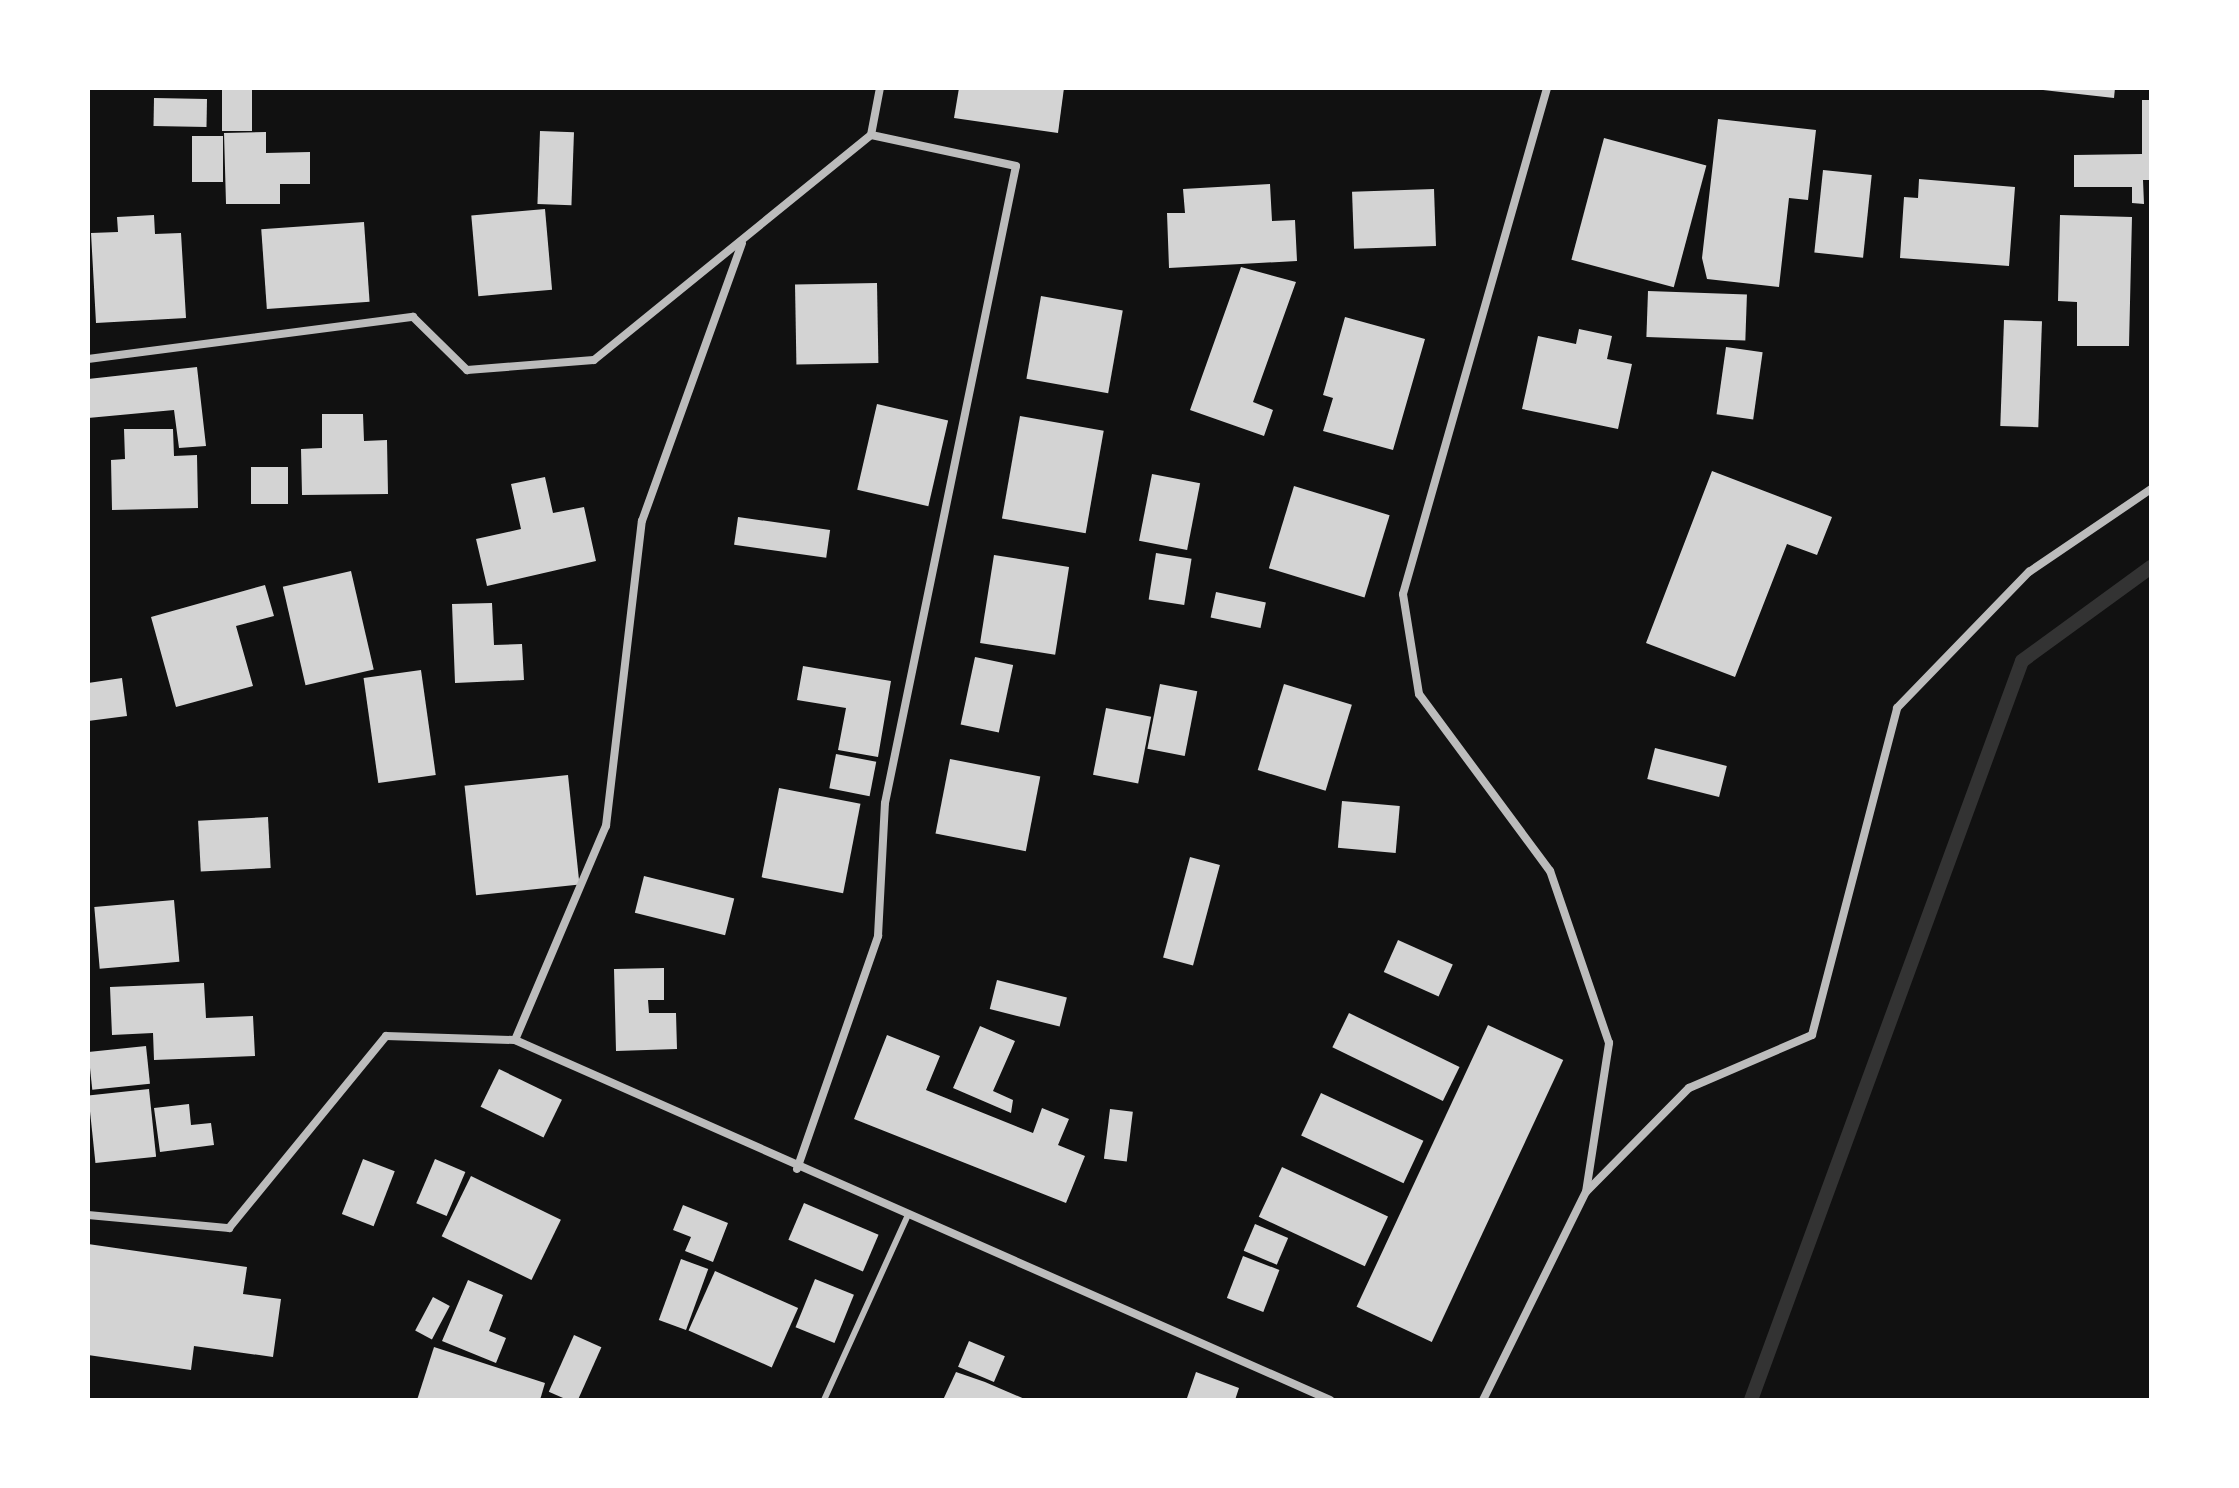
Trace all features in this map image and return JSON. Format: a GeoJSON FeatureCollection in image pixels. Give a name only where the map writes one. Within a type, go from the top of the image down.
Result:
{"type":"FeatureCollection","features":[{"type":"Feature","properties":{"kind":"street"},"geometry":{"type":"LineString","coordinates":[[88,359],[413,317],[467,370],[594,360],[871,135],[880,88]]}},
{"type":"Feature","properties":{"kind":"street"},"geometry":{"type":"LineString","coordinates":[[1483,1400],[1586,1192],[1609,1043],[1550,871],[1419,694],[1403,594],[1547,88]]}},
{"type":"Feature","properties":{"kind":"street"},"geometry":{"type":"LineString","coordinates":[[797,1169],[878,936],[885,803],[1016,166],[871,135]]}},
{"type":"Feature","properties":{"kind":"street"},"geometry":{"type":"LineString","coordinates":[[515,1040],[606,826],[642,521],[743,242]]}},
{"type":"Feature","properties":{"kind":"street"},"geometry":{"type":"LineString","coordinates":[[1586,1192],[1689,1088],[1812,1035],[1897,708],[2029,572],[2151,489]]}},
{"type":"Feature","properties":{"kind":"street"},"geometry":{"type":"LineString","coordinates":[[88,1215],[229,1228],[386,1036],[515,1040],[797,1169],[1330,1400]]}},
{"type":"Feature","properties":{"kind":"lane"},"geometry":{"type":"LineString","coordinates":[[824,1400],[907,1217]]}},
{"type":"Feature","properties":{"kind":"building"},"geometry":{"type":"Polygon","coordinates":[[[222,88],[252,88],[252,131],[222,131],[222,88]]]}},
{"type":"Feature","properties":{"kind":"building"},"geometry":{"type":"Polygon","coordinates":[[[959,88],[1064,88],[1058,133],[954,118],[959,88]]]}},
{"type":"Feature","properties":{"kind":"building"},"geometry":{"type":"Polygon","coordinates":[[[2025,88],[2115,88],[2114,98],[2025,88]]]}},
{"type":"Feature","properties":{"kind":"building"},"geometry":{"type":"Polygon","coordinates":[[[154,98],[207,99],[207,127],[154,126],[154,98]]]}},
{"type":"Feature","properties":{"kind":"building"},"geometry":{"type":"Polygon","coordinates":[[[2142,100],[2151,100],[2151,180],[2143,180],[2144,204],[2132,203],[2132,187],[2074,187],[2074,155],[2142,154],[2142,100]]]}},
{"type":"Feature","properties":{"kind":"building"},"geometry":{"type":"Polygon","coordinates":[[[1718,119],[1816,130],[1808,200],[1789,198],[1779,287],[1707,279],[1702,258],[1718,119]]]}},
{"type":"Feature","properties":{"kind":"building"},"geometry":{"type":"Polygon","coordinates":[[[540,131],[574,132],[571,205],[537,204],[540,131]]]}},
{"type":"Feature","properties":{"kind":"building"},"geometry":{"type":"Polygon","coordinates":[[[266,132],[266,153],[310,152],[310,184],[280,184],[280,204],[226,204],[224,133],[266,132]]]}},
{"type":"Feature","properties":{"kind":"building"},"geometry":{"type":"Polygon","coordinates":[[[192,136],[223,136],[223,182],[192,182],[192,136]]]}},
{"type":"Feature","properties":{"kind":"building"},"geometry":{"type":"Polygon","coordinates":[[[1604,138],[1706,165],[1674,287],[1571,260],[1604,138]]]}},
{"type":"Feature","properties":{"kind":"building"},"geometry":{"type":"Polygon","coordinates":[[[1823,170],[1872,175],[1863,258],[1814,253],[1823,170]]]}},
{"type":"Feature","properties":{"kind":"building"},"geometry":{"type":"Polygon","coordinates":[[[1919,179],[2015,187],[2009,266],[1900,258],[1904,197],[1918,198],[1919,179]]]}},
{"type":"Feature","properties":{"kind":"building"},"geometry":{"type":"Polygon","coordinates":[[[1270,184],[1272,221],[1295,220],[1297,261],[1169,268],[1167,213],[1185,213],[1183,189],[1270,184]]]}},
{"type":"Feature","properties":{"kind":"building"},"geometry":{"type":"Polygon","coordinates":[[[1434,189],[1436,246],[1354,249],[1352,192],[1434,189]]]}},
{"type":"Feature","properties":{"kind":"building"},"geometry":{"type":"Polygon","coordinates":[[[545,209],[552,290],[478,296],[471,215],[545,209]]]}},
{"type":"Feature","properties":{"kind":"building"},"geometry":{"type":"Polygon","coordinates":[[[154,215],[155,234],[181,233],[186,318],[96,323],[91,233],[118,232],[117,217],[154,215]]]}},
{"type":"Feature","properties":{"kind":"building"},"geometry":{"type":"Polygon","coordinates":[[[2060,215],[2132,217],[2129,346],[2077,346],[2077,302],[2058,301],[2060,215]]]}},
{"type":"Feature","properties":{"kind":"building"},"geometry":{"type":"Polygon","coordinates":[[[364,222],[370,302],[267,309],[261,229],[364,222]]]}},
{"type":"Feature","properties":{"kind":"building"},"geometry":{"type":"Polygon","coordinates":[[[1241,267],[1296,282],[1253,402],[1273,410],[1264,436],[1190,410],[1241,267]]]}},
{"type":"Feature","properties":{"kind":"building"},"geometry":{"type":"Polygon","coordinates":[[[877,283],[878,363],[796,364],[795,284],[877,283]]]}},
{"type":"Feature","properties":{"kind":"building"},"geometry":{"type":"Polygon","coordinates":[[[1648,291],[1747,294],[1745,340],[1646,337],[1648,291]]]}},
{"type":"Feature","properties":{"kind":"building"},"geometry":{"type":"Polygon","coordinates":[[[1041,296],[1123,310],[1108,393],[1026,379],[1041,296]]]}},
{"type":"Feature","properties":{"kind":"building"},"geometry":{"type":"Polygon","coordinates":[[[1345,317],[1425,339],[1393,450],[1323,431],[1333,398],[1323,395],[1345,317]]]}},
{"type":"Feature","properties":{"kind":"building"},"geometry":{"type":"Polygon","coordinates":[[[2004,320],[2042,321],[2038,427],[2000,426],[2004,320]]]}},
{"type":"Feature","properties":{"kind":"building"},"geometry":{"type":"Polygon","coordinates":[[[1579,329],[1612,336],[1607,359],[1632,364],[1618,429],[1522,409],[1538,336],[1576,344],[1579,329]]]}},
{"type":"Feature","properties":{"kind":"building"},"geometry":{"type":"Polygon","coordinates":[[[1726,347],[1763,352],[1753,419],[1717,414],[1726,347]]]}},
{"type":"Feature","properties":{"kind":"building"},"geometry":{"type":"Polygon","coordinates":[[[197,367],[206,446],[179,448],[174,410],[88,418],[88,379],[197,367]]]}},
{"type":"Feature","properties":{"kind":"building"},"geometry":{"type":"Polygon","coordinates":[[[877,404],[948,420],[928,506],[857,490],[877,404]]]}},
{"type":"Feature","properties":{"kind":"building"},"geometry":{"type":"Polygon","coordinates":[[[322,414],[363,414],[364,441],[387,440],[388,494],[302,495],[301,449],[322,448],[322,414]]]}},
{"type":"Feature","properties":{"kind":"building"},"geometry":{"type":"Polygon","coordinates":[[[1020,416],[1104,431],[1086,533],[1002,518],[1020,416]]]}},
{"type":"Feature","properties":{"kind":"building"},"geometry":{"type":"Polygon","coordinates":[[[124,429],[173,429],[174,456],[197,455],[198,508],[112,510],[111,460],[125,459],[124,429]]]}},
{"type":"Feature","properties":{"kind":"building"},"geometry":{"type":"Polygon","coordinates":[[[251,467],[288,467],[288,504],[251,504],[251,467]]]}},
{"type":"Feature","properties":{"kind":"building"},"geometry":{"type":"Polygon","coordinates":[[[1712,471],[1832,517],[1817,555],[1787,544],[1735,677],[1646,643],[1712,471]]]}},
{"type":"Feature","properties":{"kind":"building"},"geometry":{"type":"Polygon","coordinates":[[[1152,474],[1200,483],[1187,550],[1139,541],[1152,474]]]}},
{"type":"Feature","properties":{"kind":"building"},"geometry":{"type":"Polygon","coordinates":[[[545,477],[553,513],[584,507],[596,561],[487,586],[476,539],[521,529],[511,484],[545,477]]]}},
{"type":"Feature","properties":{"kind":"building"},"geometry":{"type":"Polygon","coordinates":[[[1294,486],[1390,515],[1364,597],[1269,568],[1294,486]]]}},
{"type":"Feature","properties":{"kind":"building"},"geometry":{"type":"Polygon","coordinates":[[[738,517],[830,530],[826,558],[734,545],[738,517]]]}},
{"type":"Feature","properties":{"kind":"building"},"geometry":{"type":"Polygon","coordinates":[[[1156,553],[1192,559],[1184,605],[1149,599],[1156,553]]]}},
{"type":"Feature","properties":{"kind":"building"},"geometry":{"type":"Polygon","coordinates":[[[994,555],[1069,567],[1055,655],[980,643],[994,555]]]}},
{"type":"Feature","properties":{"kind":"building"},"geometry":{"type":"Polygon","coordinates":[[[351,571],[374,669],[306,685],[283,587],[351,571]]]}},
{"type":"Feature","properties":{"kind":"building"},"geometry":{"type":"Polygon","coordinates":[[[265,585],[274,616],[236,626],[253,686],[176,707],[151,617],[265,585]]]}},
{"type":"Feature","properties":{"kind":"building"},"geometry":{"type":"Polygon","coordinates":[[[1216,592],[1266,603],[1260,628],[1211,617],[1216,592]]]}},
{"type":"Feature","properties":{"kind":"building"},"geometry":{"type":"Polygon","coordinates":[[[492,603],[494,645],[522,644],[524,680],[455,683],[452,604],[492,603]]]}},
{"type":"Feature","properties":{"kind":"building"},"geometry":{"type":"Polygon","coordinates":[[[975,657],[1013,665],[999,733],[961,724],[975,657]]]}},
{"type":"Feature","properties":{"kind":"building"},"geometry":{"type":"Polygon","coordinates":[[[803,666],[891,681],[878,757],[838,750],[846,708],[797,700],[803,666]]]}},
{"type":"Feature","properties":{"kind":"building"},"geometry":{"type":"Polygon","coordinates":[[[421,670],[436,775],[378,783],[364,678],[421,670]]]}},
{"type":"Feature","properties":{"kind":"building"},"geometry":{"type":"Polygon","coordinates":[[[122,678],[127,716],[88,721],[88,683],[122,678]]]}},
{"type":"Feature","properties":{"kind":"building"},"geometry":{"type":"Polygon","coordinates":[[[1160,684],[1197,691],[1185,756],[1147,749],[1160,684]]]}},
{"type":"Feature","properties":{"kind":"building"},"geometry":{"type":"Polygon","coordinates":[[[1284,684],[1352,705],[1326,791],[1258,770],[1284,684]]]}},
{"type":"Feature","properties":{"kind":"building"},"geometry":{"type":"Polygon","coordinates":[[[1106,708],[1151,717],[1138,784],[1093,775],[1106,708]]]}},
{"type":"Feature","properties":{"kind":"building"},"geometry":{"type":"Polygon","coordinates":[[[1655,748],[1727,766],[1719,797],[1647,779],[1655,748]]]}},
{"type":"Feature","properties":{"kind":"building"},"geometry":{"type":"Polygon","coordinates":[[[836,754],[876,762],[870,796],[829,788],[836,754]]]}},
{"type":"Feature","properties":{"kind":"building"},"geometry":{"type":"Polygon","coordinates":[[[950,759],[1040,777],[1026,851],[935,834],[950,759]]]}},
{"type":"Feature","properties":{"kind":"building"},"geometry":{"type":"Polygon","coordinates":[[[568,775],[579,884],[476,895],[465,786],[568,775]]]}},
{"type":"Feature","properties":{"kind":"building"},"geometry":{"type":"Polygon","coordinates":[[[779,788],[860,804],[843,893],[762,877],[779,788]]]}},
{"type":"Feature","properties":{"kind":"building"},"geometry":{"type":"Polygon","coordinates":[[[1342,801],[1400,806],[1396,853],[1338,848],[1342,801]]]}},
{"type":"Feature","properties":{"kind":"building"},"geometry":{"type":"Polygon","coordinates":[[[268,817],[271,868],[201,872],[198,821],[268,817]]]}},
{"type":"Feature","properties":{"kind":"building"},"geometry":{"type":"Polygon","coordinates":[[[1190,857],[1220,865],[1193,965],[1163,957],[1190,857]]]}},
{"type":"Feature","properties":{"kind":"building"},"geometry":{"type":"Polygon","coordinates":[[[644,876],[734,898],[725,935],[635,913],[644,876]]]}},
{"type":"Feature","properties":{"kind":"building"},"geometry":{"type":"Polygon","coordinates":[[[174,900],[179,962],[100,969],[94,907],[174,900]]]}},
{"type":"Feature","properties":{"kind":"building"},"geometry":{"type":"Polygon","coordinates":[[[1398,940],[1453,964],[1439,996],[1384,972],[1398,940]]]}},
{"type":"Feature","properties":{"kind":"building"},"geometry":{"type":"Polygon","coordinates":[[[664,968],[664,1000],[648,1000],[649,1013],[676,1013],[677,1049],[616,1051],[614,969],[664,968]]]}},
{"type":"Feature","properties":{"kind":"building"},"geometry":{"type":"Polygon","coordinates":[[[997,980],[1067,997],[1060,1027],[990,1009],[997,980]]]}},
{"type":"Feature","properties":{"kind":"building"},"geometry":{"type":"Polygon","coordinates":[[[204,983],[206,1018],[253,1016],[255,1056],[154,1060],[153,1033],[112,1035],[110,987],[204,983]]]}},
{"type":"Feature","properties":{"kind":"building"},"geometry":{"type":"Polygon","coordinates":[[[1349,1013],[1460,1067],[1443,1101],[1332,1047],[1349,1013]]]}},
{"type":"Feature","properties":{"kind":"building"},"geometry":{"type":"Polygon","coordinates":[[[1488,1025],[1563,1060],[1432,1342],[1357,1307],[1488,1025]]]}},
{"type":"Feature","properties":{"kind":"building"},"geometry":{"type":"Polygon","coordinates":[[[980,1026],[1015,1041],[993,1091],[1013,1100],[1011,1113],[953,1088],[980,1026]]]}},
{"type":"Feature","properties":{"kind":"building"},"geometry":{"type":"Polygon","coordinates":[[[887,1035],[940,1056],[926,1090],[1033,1133],[1042,1108],[1069,1119],[1058,1145],[1085,1156],[1066,1203],[854,1119],[887,1035]]]}},
{"type":"Feature","properties":{"kind":"building"},"geometry":{"type":"Polygon","coordinates":[[[146,1046],[150,1084],[92,1090],[88,1052],[146,1046]]]}},
{"type":"Feature","properties":{"kind":"building"},"geometry":{"type":"Polygon","coordinates":[[[499,1069],[562,1100],[544,1137],[481,1107],[499,1069]]]}},
{"type":"Feature","properties":{"kind":"building"},"geometry":{"type":"Polygon","coordinates":[[[149,1089],[156,1157],[95,1163],[88,1095],[149,1089]]]}},
{"type":"Feature","properties":{"kind":"building"},"geometry":{"type":"Polygon","coordinates":[[[1321,1093],[1423,1141],[1404,1183],[1301,1136],[1321,1093]]]}},
{"type":"Feature","properties":{"kind":"building"},"geometry":{"type":"Polygon","coordinates":[[[189,1104],[191,1125],[211,1123],[214,1145],[160,1152],[154,1108],[189,1104]]]}},
{"type":"Feature","properties":{"kind":"building"},"geometry":{"type":"Polygon","coordinates":[[[1110,1109],[1133,1112],[1127,1161],[1104,1159],[1110,1109]]]}},
{"type":"Feature","properties":{"kind":"building"},"geometry":{"type":"Polygon","coordinates":[[[363,1159],[395,1171],[374,1226],[342,1214],[363,1159]]]}},
{"type":"Feature","properties":{"kind":"building"},"geometry":{"type":"Polygon","coordinates":[[[435,1159],[465,1172],[447,1216],[416,1203],[435,1159]]]}},
{"type":"Feature","properties":{"kind":"building"},"geometry":{"type":"Polygon","coordinates":[[[1282,1167],[1388,1216],[1365,1266],[1259,1217],[1282,1167]]]}},
{"type":"Feature","properties":{"kind":"building"},"geometry":{"type":"Polygon","coordinates":[[[471,1176],[561,1220],[532,1280],[442,1236],[471,1176]]]}},
{"type":"Feature","properties":{"kind":"building"},"geometry":{"type":"Polygon","coordinates":[[[804,1203],[879,1235],[863,1271],[788,1240],[804,1203]]]}},
{"type":"Feature","properties":{"kind":"building"},"geometry":{"type":"Polygon","coordinates":[[[683,1205],[728,1223],[713,1262],[685,1251],[691,1237],[673,1230],[683,1205]]]}},
{"type":"Feature","properties":{"kind":"building"},"geometry":{"type":"Polygon","coordinates":[[[1255,1224],[1288,1238],[1277,1265],[1244,1251],[1255,1224]]]}},
{"type":"Feature","properties":{"kind":"building"},"geometry":{"type":"Polygon","coordinates":[[[88,1244],[247,1267],[243,1294],[281,1299],[273,1357],[194,1346],[191,1370],[88,1355],[88,1244]]]}},
{"type":"Feature","properties":{"kind":"building"},"geometry":{"type":"Polygon","coordinates":[[[1243,1256],[1279,1270],[1263,1312],[1227,1298],[1243,1256]]]}},
{"type":"Feature","properties":{"kind":"building"},"geometry":{"type":"Polygon","coordinates":[[[681,1259],[708,1269],[686,1330],[659,1320],[681,1259]]]}},
{"type":"Feature","properties":{"kind":"building"},"geometry":{"type":"Polygon","coordinates":[[[715,1271],[798,1308],[772,1367],[689,1330],[715,1271]]]}},
{"type":"Feature","properties":{"kind":"building"},"geometry":{"type":"Polygon","coordinates":[[[815,1279],[854,1295],[834,1343],[796,1327],[815,1279]]]}},
{"type":"Feature","properties":{"kind":"building"},"geometry":{"type":"Polygon","coordinates":[[[468,1280],[503,1295],[489,1331],[506,1338],[496,1363],[442,1341],[468,1280]]]}},
{"type":"Feature","properties":{"kind":"building"},"geometry":{"type":"Polygon","coordinates":[[[433,1297],[450,1306],[432,1339],[415,1331],[433,1297]]]}},
{"type":"Feature","properties":{"kind":"building"},"geometry":{"type":"Polygon","coordinates":[[[574,1335],[601,1347],[578,1400],[568,1400],[549,1392],[574,1335]]]}},
{"type":"Feature","properties":{"kind":"building"},"geometry":{"type":"Polygon","coordinates":[[[969,1341],[1005,1356],[994,1382],[958,1367],[969,1341]]]}},
{"type":"Feature","properties":{"kind":"building"},"geometry":{"type":"Polygon","coordinates":[[[434,1347],[545,1383],[540,1400],[417,1400],[434,1347]]]}},
{"type":"Feature","properties":{"kind":"building"},"geometry":{"type":"Polygon","coordinates":[[[956,1372],[985,1382],[1027,1400],[943,1400],[956,1372]]]}},
{"type":"Feature","properties":{"kind":"building"},"geometry":{"type":"Polygon","coordinates":[[[1196,1372],[1239,1388],[1235,1400],[1187,1398],[1196,1372]]]}},
{"type":"Feature","properties":{"kind":"waterway"},"geometry":{"type":"LineString","coordinates":[[1751,1400],[2022,661],[2151,567]]}}]}
